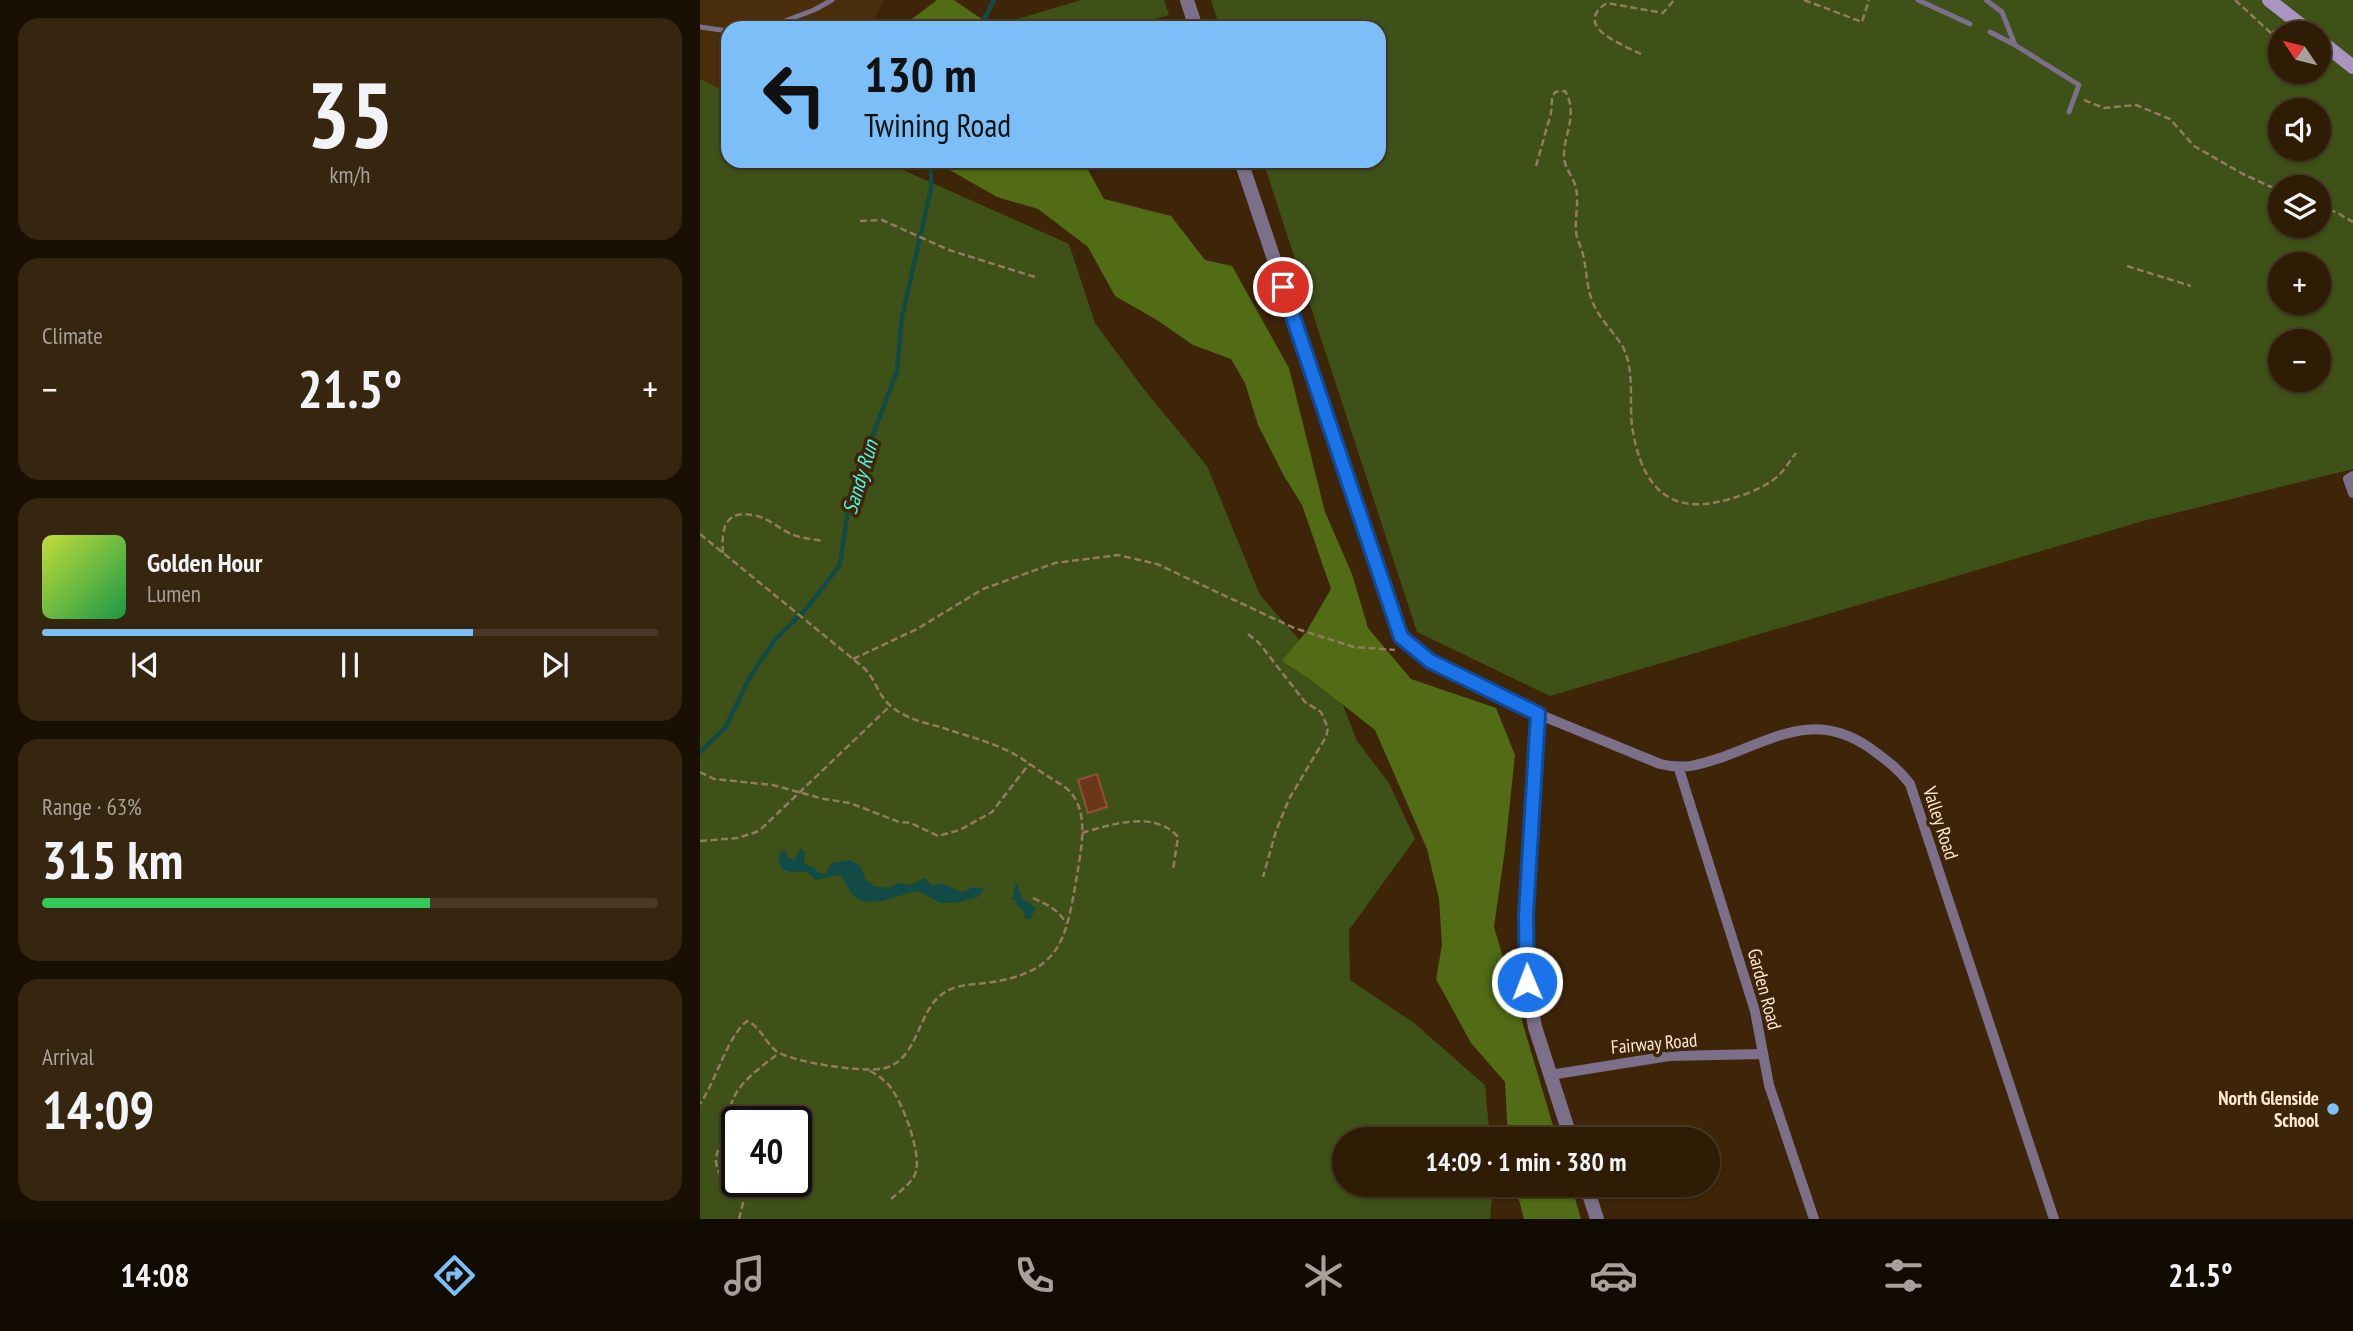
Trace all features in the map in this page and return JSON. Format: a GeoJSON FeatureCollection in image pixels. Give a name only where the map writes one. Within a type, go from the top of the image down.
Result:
{"type":"FeatureCollection","features":[{"type":"Feature","properties":{"kind":"main road"},"geometry":{"type":"LineString","coordinates":[[2269,0],[2296,21]]}},
{"type":"Feature","properties":{"kind":"main road"},"geometry":{"type":"LineString","coordinates":[[2331,50],[2353,67]]}},
{"type":"Feature","properties":{"kind":"street"},"geometry":{"type":"LineString","coordinates":[[1186,0],[1194,21]]}},
{"type":"Feature","properties":{"kind":"street"},"geometry":{"type":"LineString","coordinates":[[1243,168],[1401,637],[1412,649],[1430,661],[1538,714],[1660,764],[1679,769]]}},
{"type":"Feature","properties":{"kind":"street"},"geometry":{"type":"LineString","coordinates":[[2351,477],[2353,493]]}},
{"type":"Feature","properties":{"kind":"street"},"geometry":{"type":"LineString","coordinates":[[1538,714],[1526,915],[1527,982],[1535,1027],[1567,1127]]}},
{"type":"Feature","properties":{"kind":"street","name":"Valley Road"},"geometry":{"type":"LineString","coordinates":[[1679,769],[1802,729],[1823,728],[1856,739],[1900,771],[1910,784],[2054,1219]]}},
{"type":"Feature","properties":{"kind":"street","name":"Garden Road"},"geometry":{"type":"LineString","coordinates":[[1679,769],[1755,1011],[1769,1085],[1814,1219]]}},
{"type":"Feature","properties":{"kind":"street","name":"Fairway Road"},"geometry":{"type":"LineString","coordinates":[[1550,1075],[1668,1056],[1763,1054]]}},
{"type":"Feature","properties":{"kind":"street"},"geometry":{"type":"LineString","coordinates":[[1590,1197],[1597,1219]]}},
{"type":"Feature","properties":{"kind":"lane"},"geometry":{"type":"LineString","coordinates":[[785,21],[832,0]]}},
{"type":"Feature","properties":{"kind":"lane"},"geometry":{"type":"LineString","coordinates":[[1918,0],[1970,24]]}},
{"type":"Feature","properties":{"kind":"lane"},"geometry":{"type":"LineString","coordinates":[[1986,0],[2002,12],[2015,45]]}},
{"type":"Feature","properties":{"kind":"lane"},"geometry":{"type":"LineString","coordinates":[[700,27],[721,30]]}},
{"type":"Feature","properties":{"kind":"lane"},"geometry":{"type":"LineString","coordinates":[[1990,32],[2079,85],[2068,112]]}},
{"type":"Feature","properties":{"kind":"path"},"geometry":{"type":"LineString","coordinates":[[1641,54],[1597,28],[1595,17],[1599,8],[1607,3],[1663,13],[1674,0]]}},
{"type":"Feature","properties":{"kind":"path"},"geometry":{"type":"LineString","coordinates":[[1804,0],[1863,22],[1869,0]]}},
{"type":"Feature","properties":{"kind":"path"},"geometry":{"type":"LineString","coordinates":[[2235,0],[2268,30]]}},
{"type":"Feature","properties":{"kind":"path"},"geometry":{"type":"LineString","coordinates":[[1536,166],[1551,113],[1552,98],[1555,92],[1565,91],[1570,99],[1572,119],[1564,159],[1576,188],[1576,234],[1591,300],[1623,348],[1632,387],[1632,425],[1637,448],[1643,469],[1656,488],[1667,498],[1693,506],[1724,501],[1752,491],[1779,475],[1796,453]]}},
{"type":"Feature","properties":{"kind":"path"},"geometry":{"type":"LineString","coordinates":[[2074,97],[2104,108],[2136,105],[2170,119],[2194,146],[2268,185]]}},
{"type":"Feature","properties":{"kind":"path"},"geometry":{"type":"LineString","coordinates":[[2331,210],[2353,222]]}},
{"type":"Feature","properties":{"kind":"path"},"geometry":{"type":"LineString","coordinates":[[860,221],[882,220],[928,242],[979,261],[1038,278]]}},
{"type":"Feature","properties":{"kind":"path"},"geometry":{"type":"LineString","coordinates":[[2127,266],[2191,286]]}},
{"type":"Feature","properties":{"kind":"path"},"geometry":{"type":"LineString","coordinates":[[723,553],[722,532],[727,521],[737,514],[758,516],[793,535],[823,541]]}},
{"type":"Feature","properties":{"kind":"path"},"geometry":{"type":"LineString","coordinates":[[700,534],[786,607],[869,672],[878,692],[890,706],[915,720],[1003,749],[1073,794],[1082,833],[1081,856],[1066,931],[1052,956],[1024,975],[1012,979],[963,985],[946,991],[930,1007],[912,1044],[900,1060],[887,1068],[868,1070],[789,1058],[779,1053],[752,1023],[744,1023],[722,1061],[710,1090],[700,1104]]}},
{"type":"Feature","properties":{"kind":"path"},"geometry":{"type":"LineString","coordinates":[[853,659],[916,628],[983,589],[1055,563],[1118,555],[1157,564],[1294,628],[1354,647],[1412,649]]}},
{"type":"Feature","properties":{"kind":"path"},"geometry":{"type":"LineString","coordinates":[[1248,634],[1259,643],[1306,702],[1321,712],[1328,728],[1326,737],[1289,799],[1276,831],[1263,877]]}},
{"type":"Feature","properties":{"kind":"path"},"geometry":{"type":"LineString","coordinates":[[700,841],[751,836],[771,822],[798,792],[890,706]]}},
{"type":"Feature","properties":{"kind":"path"},"geometry":{"type":"LineString","coordinates":[[700,772],[714,779],[773,785],[850,803],[942,835],[960,830],[992,812],[1029,764]]}},
{"type":"Feature","properties":{"kind":"path"},"geometry":{"type":"LineString","coordinates":[[1082,833],[1121,821],[1168,827],[1178,837],[1173,870]]}},
{"type":"Feature","properties":{"kind":"path"},"geometry":{"type":"LineString","coordinates":[[1033,898],[1051,906],[1061,915],[1066,931]]}},
{"type":"Feature","properties":{"kind":"path"},"geometry":{"type":"LineString","coordinates":[[739,1219],[742,1194],[720,1175],[716,1166],[717,1153],[729,1126],[731,1106],[737,1093],[757,1069],[779,1053]]}},
{"type":"Feature","properties":{"kind":"path"},"geometry":{"type":"LineString","coordinates":[[868,1070],[884,1080],[894,1091],[914,1141],[917,1163],[915,1175],[891,1199]]}},
{"type":"Feature","properties":{"kind":"shaded area"},"geometry":{"type":"Polygon","coordinates":[[[700,0],[884,0],[873,21],[721,21],[721,89],[700,79],[700,0]]]}},
{"type":"Feature","properties":{"kind":"green space"},"geometry":{"type":"Polygon","coordinates":[[[937,0],[954,0],[985,21],[909,21],[937,0]]]}},
{"type":"Feature","properties":{"kind":"green space"},"geometry":{"type":"Polygon","coordinates":[[[1081,0],[1164,0],[1169,15],[1149,21],[1011,21],[1081,0]]]}},
{"type":"Feature","properties":{"kind":"green space"},"geometry":{"type":"Polygon","coordinates":[[[1211,0],[2353,0],[2353,469],[2143,521],[1550,696],[1417,632],[1265,168],[1386,168],[1386,21],[1218,21],[1211,0]]]}},
{"type":"Feature","properties":{"kind":"green space"},"geometry":{"type":"Polygon","coordinates":[[[700,79],[721,89],[721,168],[899,168],[1069,244],[1095,323],[1143,388],[1207,466],[1260,595],[1332,677],[1357,741],[1389,783],[1415,839],[1349,930],[1350,980],[1414,1023],[1485,1085],[1489,1127],[1332,1127],[1332,1197],[1492,1197],[1490,1219],[700,1219],[700,79]]]}},
{"type":"Feature","properties":{"kind":"green space"},"geometry":{"type":"Polygon","coordinates":[[[946,168],[1087,168],[1104,199],[1171,216],[1205,260],[1232,266],[1289,368],[1325,512],[1352,574],[1368,628],[1411,679],[1496,708],[1515,755],[1494,927],[1553,1127],[1507,1127],[1505,1082],[1471,1043],[1436,979],[1442,945],[1439,899],[1427,849],[1375,730],[1310,679],[1282,661],[1306,632],[1331,589],[1302,505],[1258,425],[1245,383],[1231,359],[1193,345],[1115,296],[1088,247],[1038,209],[997,197],[946,168]]]}},
{"type":"Feature","properties":{"kind":"green space"},"geometry":{"type":"Polygon","coordinates":[[[1518,1197],[1575,1197],[1581,1219],[1524,1219],[1518,1197]]]}},
{"type":"Feature","properties":{"kind":"water"},"geometry":{"type":"Polygon","coordinates":[[[800,848],[805,852],[804,864],[814,867],[818,873],[825,874],[832,863],[850,860],[861,866],[865,879],[874,886],[888,888],[899,883],[910,885],[925,878],[931,885],[943,884],[962,892],[975,887],[984,889],[978,897],[955,903],[940,903],[919,891],[870,902],[854,896],[838,875],[816,880],[806,872],[782,869],[778,860],[781,851],[786,851],[788,858],[795,860],[800,848]]]}},
{"type":"Feature","properties":{"kind":"water"},"geometry":{"type":"Polygon","coordinates":[[[1016,881],[1022,898],[1036,908],[1030,919],[1025,919],[1024,910],[1017,906],[1016,900],[1012,900],[1016,881]]]}},
{"type":"Feature","properties":{"kind":"building"},"geometry":{"type":"Polygon","coordinates":[[[1097,774],[1107,807],[1088,813],[1078,780],[1097,774]]]}},
{"type":"Feature","properties":{"kind":"waterway","name":"Sandy Run"},"geometry":{"type":"LineString","coordinates":[[984,21],[994,0]]}},
{"type":"Feature","properties":{"kind":"waterway","name":"Sandy Run"},"geometry":{"type":"LineString","coordinates":[[700,752],[725,728],[751,675],[775,640],[807,608],[840,565],[850,496],[897,371],[902,317],[931,189],[931,168]]}},
{"type":"Feature","properties":{"kind":"place","name":"North Glenside School"},"geometry":{"type":"Point","coordinates":[2333,1109]}},
{"type":"Feature","properties":{"kind":"route"},"geometry":{"type":"LineString","coordinates":[[1283,287],[1401,637],[1412,649],[1430,661],[1538,714],[1526,915],[1527,982]]}}]}
